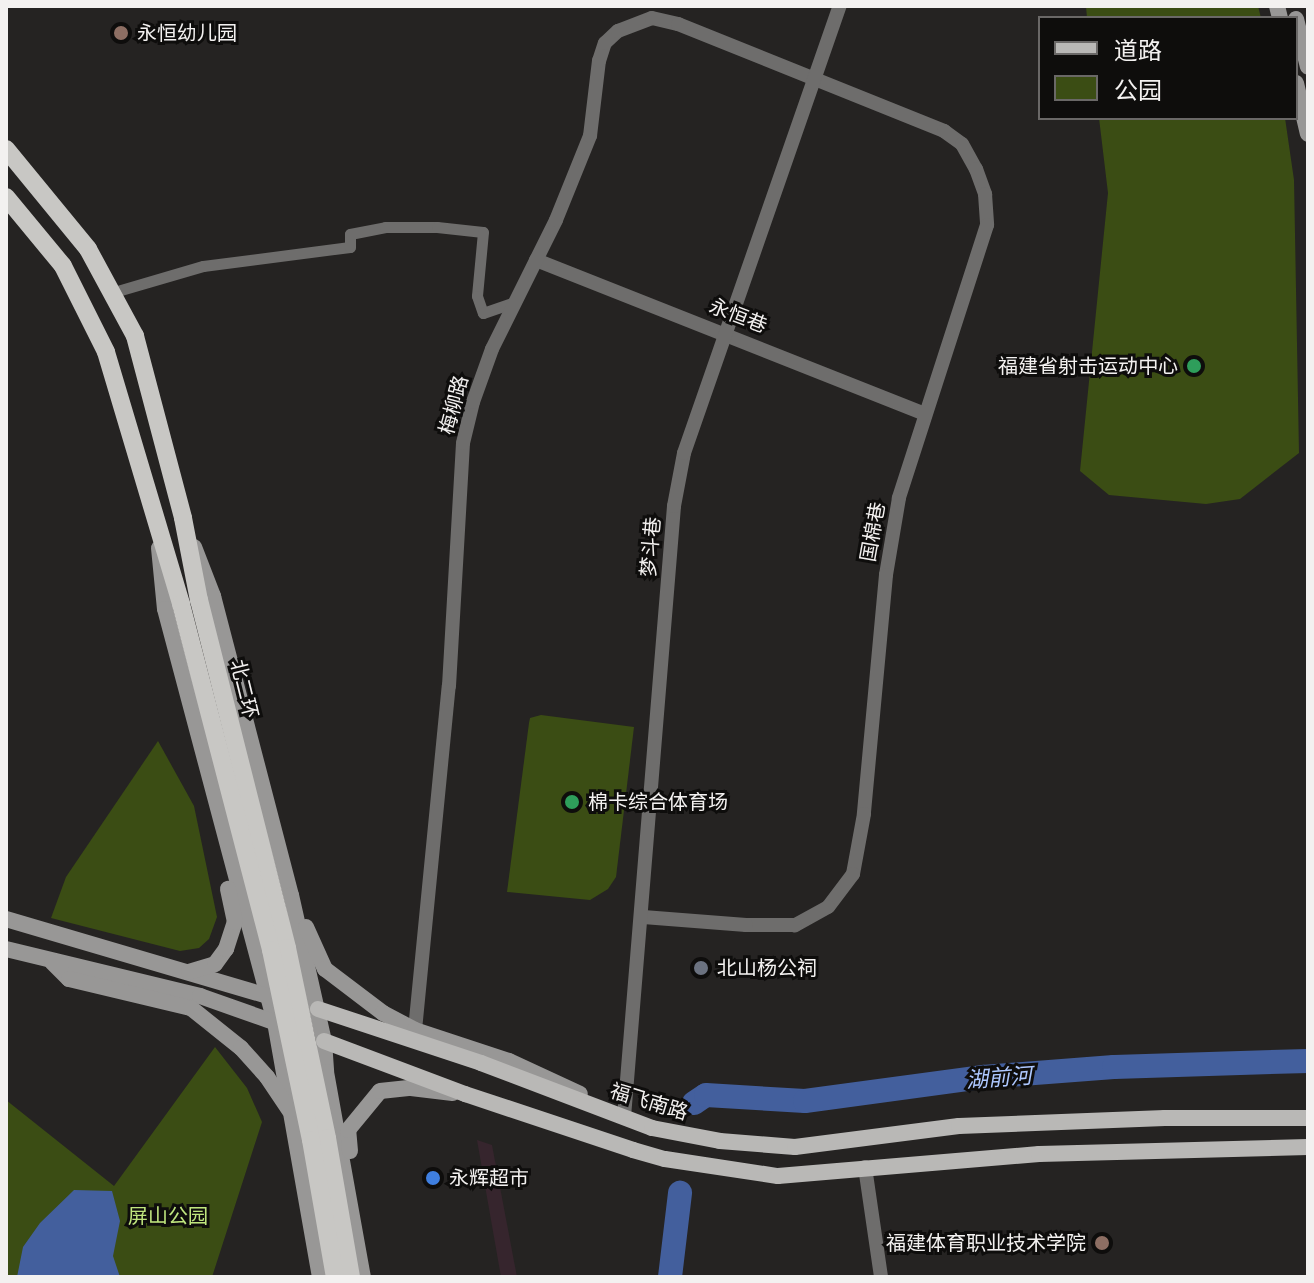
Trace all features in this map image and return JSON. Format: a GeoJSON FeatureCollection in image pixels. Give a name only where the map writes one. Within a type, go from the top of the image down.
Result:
{"type":"FeatureCollection","features":[{"type":"Feature","properties":{"kind":"highway","name":"北二环"},"geometry":{"type":"LineString","coordinates":[[6,149],[57,207],[114,292],[135,336],[183,518],[190,602],[271,950],[335,1277]]}},
{"type":"Feature","properties":{"kind":"highway","name":"北二环"},"geometry":{"type":"LineString","coordinates":[[6,197],[63,266],[85,305],[126,413],[158,534],[190,602],[287,948],[327,1138],[351,1277]]}},
{"type":"Feature","properties":{"kind":"main road"},"geometry":{"type":"LineString","coordinates":[[1298,26],[1308,67]]}},
{"type":"Feature","properties":{"kind":"main road"},"geometry":{"type":"LineString","coordinates":[[1298,92],[1308,134]]}},
{"type":"Feature","properties":{"kind":"main road"},"geometry":{"type":"LineString","coordinates":[[183,518],[213,596],[291,895],[324,1041],[326,1072],[363,1277]]}},
{"type":"Feature","properties":{"kind":"main road"},"geometry":{"type":"LineString","coordinates":[[158,534],[165,609],[275,1022],[320,1277]]}},
{"type":"Feature","properties":{"kind":"main road"},"geometry":{"type":"LineString","coordinates":[[188,973],[215,964],[226,949],[235,922],[197,758],[202,744]]}},
{"type":"Feature","properties":{"kind":"main road"},"geometry":{"type":"LineString","coordinates":[[227,838],[272,824]]}},
{"type":"Feature","properties":{"kind":"main road"},"geometry":{"type":"LineString","coordinates":[[291,895],[325,969],[383,1013],[415,1030],[509,1061],[624,1117]]}},
{"type":"Feature","properties":{"kind":"main road","name":"福飞南路"},"geometry":{"type":"LineString","coordinates":[[6,919],[318,1009],[481,1063],[652,1128],[720,1141],[795,1147],[959,1126],[1165,1118],[1308,1118]]}},
{"type":"Feature","properties":{"kind":"main road"},"geometry":{"type":"LineString","coordinates":[[6,949],[200,996],[465,1094],[665,1159],[778,1176],[1039,1154],[1308,1147]]}},
{"type":"Feature","properties":{"kind":"main road"},"geometry":{"type":"LineString","coordinates":[[50,961],[69,979],[191,1008],[241,1048],[267,1077],[293,1117]]}},
{"type":"Feature","properties":{"kind":"main road"},"geometry":{"type":"LineString","coordinates":[[359,1252],[348,1130],[380,1091],[411,1088],[465,1094]]}},
{"type":"Feature","properties":{"kind":"main road"},"geometry":{"type":"LineString","coordinates":[[304,1185],[346,1178]]}},
{"type":"Feature","properties":{"kind":"street","name":"梦斗巷"},"geometry":{"type":"LineString","coordinates":[[624,1117],[643,917],[674,506],[689,430],[840,6]]}},
{"type":"Feature","properties":{"kind":"street","name":"梅柳路"},"geometry":{"type":"LineString","coordinates":[[415,1030],[449,686],[463,443],[482,376],[590,136],[599,61],[605,43],[618,31],[637,21],[663,20],[815,78]]}},
{"type":"Feature","properties":{"kind":"street","name":"国棉巷"},"geometry":{"type":"LineString","coordinates":[[643,917],[746,925],[795,925],[828,907],[853,874],[864,814],[886,575],[899,498],[924,414],[980,255],[987,225],[985,194],[962,144],[944,131],[815,78]]}},
{"type":"Feature","properties":{"kind":"street"},"geometry":{"type":"LineString","coordinates":[[114,292],[203,266],[350,247],[350,234],[385,227],[437,227],[483,232],[477,296],[483,313],[515,302]]}},
{"type":"Feature","properties":{"kind":"street","name":"永恒巷"},"geometry":{"type":"LineString","coordinates":[[536,260],[724,332],[924,414]]}},
{"type":"Feature","properties":{"kind":"street"},"geometry":{"type":"LineString","coordinates":[[865,1167],[881,1277]]}},
{"type":"Feature","properties":{"kind":"shaded area"},"geometry":{"type":"Polygon","coordinates":[[[477,1140],[492,1145],[517,1277],[501,1277],[477,1140]]]}},
{"type":"Feature","properties":{"kind":"green space"},"geometry":{"type":"Polygon","coordinates":[[[1086,6],[1258,6],[1260,16],[1087,16],[1086,6]]]}},
{"type":"Feature","properties":{"kind":"green space","name":"福建省射击运动中心"},"geometry":{"type":"Polygon","coordinates":[[[1099,120],[1285,120],[1294,180],[1299,453],[1240,499],[1206,504],[1109,495],[1080,471],[1108,193],[1099,120]]]}},
{"type":"Feature","properties":{"kind":"green space","name":"棉卡综合体育场"},"geometry":{"type":"Polygon","coordinates":[[[541,715],[634,727],[616,877],[608,889],[590,900],[507,892],[529,723],[530,718],[541,715]]]}},
{"type":"Feature","properties":{"kind":"green space"},"geometry":{"type":"Polygon","coordinates":[[[158,741],[194,806],[217,917],[209,939],[199,948],[180,951],[51,918],[66,877],[158,741]]]}},
{"type":"Feature","properties":{"kind":"green space","name":"屏山公园"},"geometry":{"type":"Polygon","coordinates":[[[215,1047],[247,1088],[262,1122],[212,1277],[6,1277],[6,1100],[114,1186],[215,1047]]]}},
{"type":"Feature","properties":{"kind":"water"},"geometry":{"type":"Polygon","coordinates":[[[74,1190],[112,1191],[120,1221],[113,1256],[120,1277],[17,1277],[23,1247],[40,1223],[74,1190]]]}},
{"type":"Feature","properties":{"kind":"waterway","name":"湖前河"},"geometry":{"type":"LineString","coordinates":[[694,1103],[706,1095],[805,1101],[983,1077],[1114,1067],[1308,1061]]}},
{"type":"Feature","properties":{"kind":"waterway","name":"湖前河"},"geometry":{"type":"LineString","coordinates":[[670,1277],[680,1193]]}},
{"type":"Feature","properties":{"kind":"place","name":"永恒幼儿园"},"geometry":{"type":"Point","coordinates":[121,33]}},
{"type":"Feature","properties":{"kind":"place","name":"福建省射击运动中心"},"geometry":{"type":"Point","coordinates":[1194,366]}},
{"type":"Feature","properties":{"kind":"place","name":"棉卡综合体育场"},"geometry":{"type":"Point","coordinates":[572,802]}},
{"type":"Feature","properties":{"kind":"place","name":"北山杨公祠"},"geometry":{"type":"Point","coordinates":[701,968]}},
{"type":"Feature","properties":{"kind":"place","name":"永辉超市"},"geometry":{"type":"Point","coordinates":[433,1178]}},
{"type":"Feature","properties":{"kind":"place","name":"福建体育职业技术学院"},"geometry":{"type":"Point","coordinates":[1102,1243]}}]}
